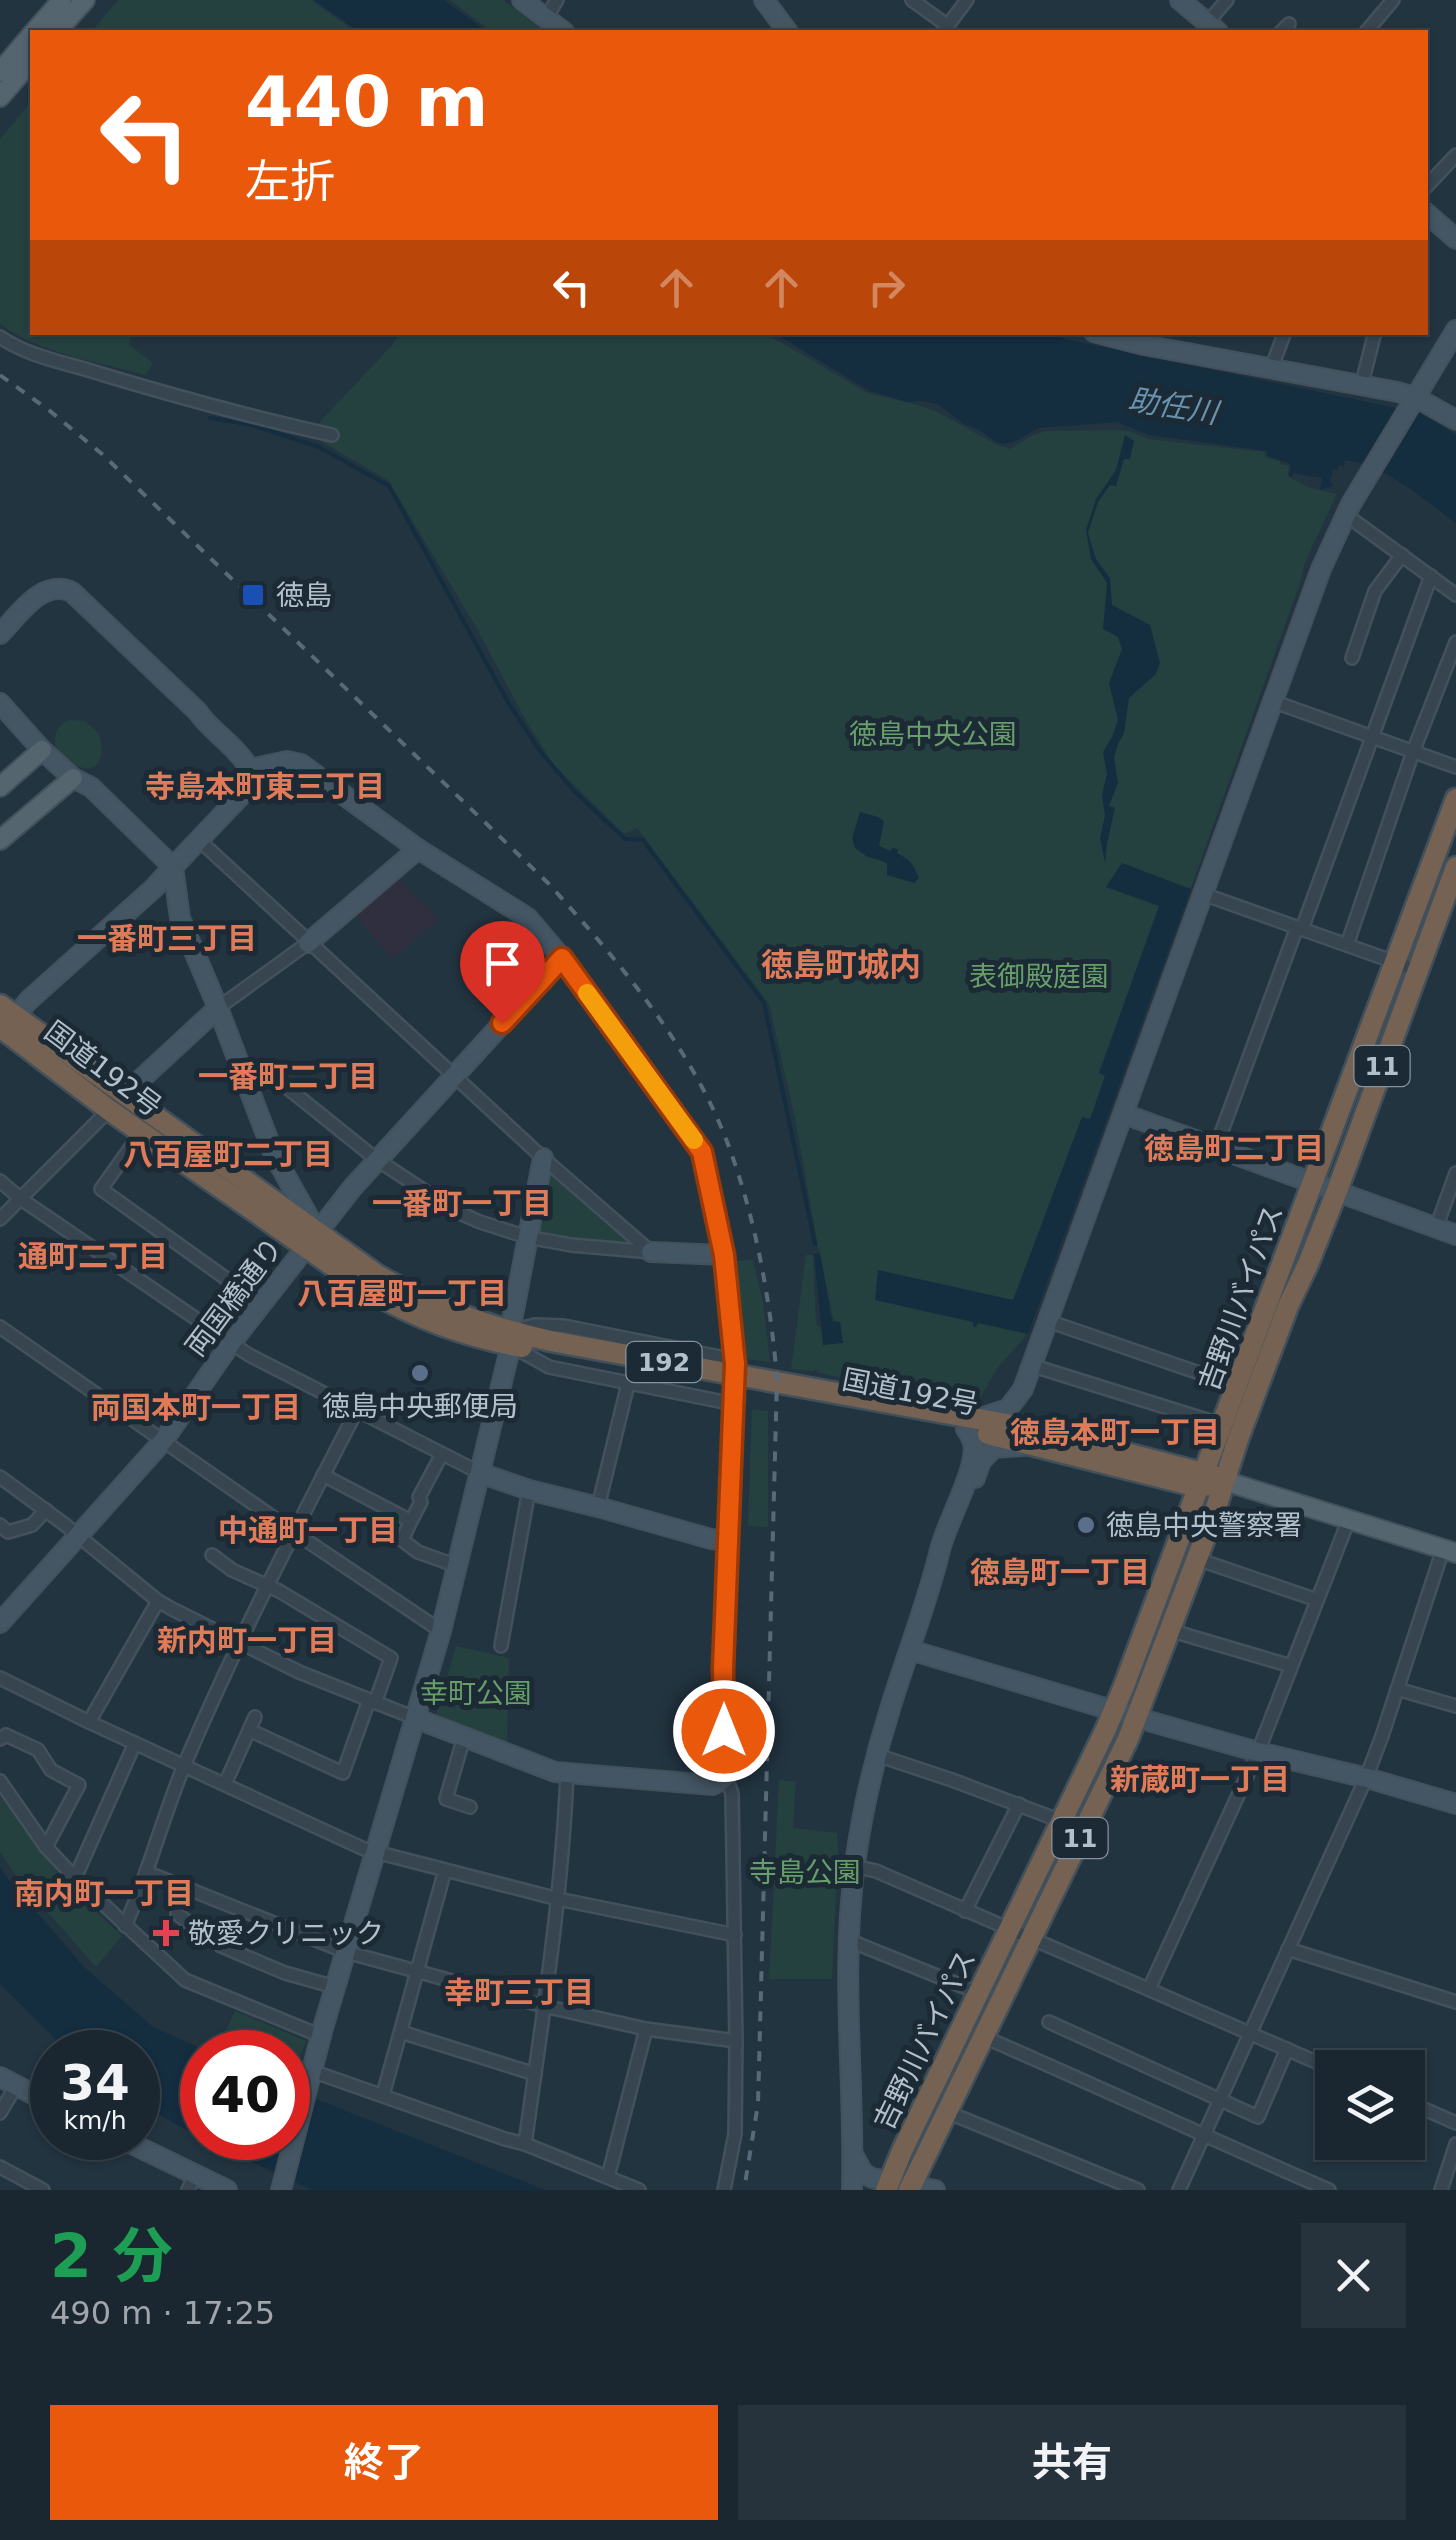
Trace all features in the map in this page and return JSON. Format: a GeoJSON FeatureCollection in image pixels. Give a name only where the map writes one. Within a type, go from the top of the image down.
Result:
{"type":"FeatureCollection","features":[{"type":"Feature","properties":{"kind":"highway","name":"吉野川バイパス"},"geometry":{"type":"LineString","coordinates":[[899,2187],[947,2112],[1128,1739],[1198,1559],[1210,1480],[1237,1386],[1456,799]]}},
{"type":"Feature","properties":{"kind":"highway","name":"吉野川バイパス"},"geometry":{"type":"LineString","coordinates":[[899,2187],[979,1993],[1114,1711],[1210,1480],[1238,1439],[1288,1306],[1337,1192],[1417,970],[1444,921],[1456,867]]}},
{"type":"Feature","properties":{"kind":"highway","name":"国道192号"},"geometry":{"type":"LineString","coordinates":[[5,1016],[126,1097],[400,1308],[452,1331],[588,1348],[971,1424],[1033,1429],[1210,1480]]}},
{"type":"Feature","properties":{"kind":"highway","name":"国道192号"},"geometry":{"type":"LineString","coordinates":[[5,1016],[140,1133],[311,1240]]}},
{"type":"Feature","properties":{"kind":"highway","name":"国道192号"},"geometry":{"type":"LineString","coordinates":[[971,1424],[1032,1446],[1210,1480]]}},
{"type":"Feature","properties":{"kind":"main road"},"geometry":{"type":"LineString","coordinates":[[57,30],[68,3]]}},
{"type":"Feature","properties":{"kind":"main road"},"geometry":{"type":"LineString","coordinates":[[36,30],[68,3]]}},
{"type":"Feature","properties":{"kind":"main road"},"geometry":{"type":"LineString","coordinates":[[1,67],[30,36]]}},
{"type":"Feature","properties":{"kind":"main road"},"geometry":{"type":"LineString","coordinates":[[0,97],[30,62]]}},
{"type":"Feature","properties":{"kind":"main road"},"geometry":{"type":"LineString","coordinates":[[0,788],[42,750]]}},
{"type":"Feature","properties":{"kind":"main road"},"geometry":{"type":"LineString","coordinates":[[0,840],[73,778]]}},
{"type":"Feature","properties":{"kind":"main road"},"geometry":{"type":"LineString","coordinates":[[1210,1480],[1450,1551]]}},
{"type":"Feature","properties":{"kind":"street"},"geometry":{"type":"LineString","coordinates":[[522,0],[561,30]]}},
{"type":"Feature","properties":{"kind":"street"},"geometry":{"type":"LineString","coordinates":[[546,18],[558,0]]}},
{"type":"Feature","properties":{"kind":"street"},"geometry":{"type":"LineString","coordinates":[[764,0],[786,30]]}},
{"type":"Feature","properties":{"kind":"street"},"geometry":{"type":"LineString","coordinates":[[912,0],[946,29],[967,0]]}},
{"type":"Feature","properties":{"kind":"street"},"geometry":{"type":"LineString","coordinates":[[1180,0],[1213,28],[1227,0]]}},
{"type":"Feature","properties":{"kind":"street"},"geometry":{"type":"LineString","coordinates":[[1368,30],[1394,0]]}},
{"type":"Feature","properties":{"kind":"street"},"geometry":{"type":"LineString","coordinates":[[1428,185],[1456,154]]}},
{"type":"Feature","properties":{"kind":"street"},"geometry":{"type":"LineString","coordinates":[[1428,215],[1456,239]]}},
{"type":"Feature","properties":{"kind":"street"},"geometry":{"type":"LineString","coordinates":[[1117,335],[1398,392],[1411,402],[1456,420]]}},
{"type":"Feature","properties":{"kind":"street"},"geometry":{"type":"LineString","coordinates":[[1271,369],[1284,335]]}},
{"type":"Feature","properties":{"kind":"street"},"geometry":{"type":"LineString","coordinates":[[1361,387],[1375,335]]}},
{"type":"Feature","properties":{"kind":"street"},"geometry":{"type":"LineString","coordinates":[[0,336],[29,352],[248,417],[332,435]]}},
{"type":"Feature","properties":{"kind":"street"},"geometry":{"type":"LineString","coordinates":[[934,1580],[941,1545],[972,1460],[971,1424],[1008,1409],[1019,1398],[1321,569],[1368,474],[1453,340]]}},
{"type":"Feature","properties":{"kind":"street"},"geometry":{"type":"LineString","coordinates":[[1346,515],[1456,595]]}},
{"type":"Feature","properties":{"kind":"street"},"geometry":{"type":"LineString","coordinates":[[1352,658],[1375,591],[1402,555]]}},
{"type":"Feature","properties":{"kind":"street"},"geometry":{"type":"LineString","coordinates":[[1216,1147],[1431,576]]}},
{"type":"Feature","properties":{"kind":"street"},"geometry":{"type":"LineString","coordinates":[[0,634],[47,590],[60,587],[72,592],[198,712],[250,770],[250,786],[154,888],[28,1001],[5,1016]]}},
{"type":"Feature","properties":{"kind":"street"},"geometry":{"type":"LineString","coordinates":[[1347,945],[1413,752],[1456,642]]}},
{"type":"Feature","properties":{"kind":"street"},"geometry":{"type":"LineString","coordinates":[[1272,700],[1456,768]]}},
{"type":"Feature","properties":{"kind":"street"},"geometry":{"type":"LineString","coordinates":[[0,702],[42,750],[90,788],[173,867],[180,918],[311,1240]]}},
{"type":"Feature","properties":{"kind":"street"},"geometry":{"type":"LineString","coordinates":[[250,770],[287,761],[301,764],[418,849],[528,918],[562,958],[702,1152],[724,1255],[735,1362],[723,1668],[724,1770],[732,1794],[735,2134],[724,2190]]}},
{"type":"Feature","properties":{"kind":"street"},"geometry":{"type":"LineString","coordinates":[[198,840],[543,1158],[651,1252]]}},
{"type":"Feature","properties":{"kind":"street"},"geometry":{"type":"LineString","coordinates":[[126,1097],[218,1008],[308,943],[418,849]]}},
{"type":"Feature","properties":{"kind":"street"},"geometry":{"type":"LineString","coordinates":[[1203,894],[1417,970]]}},
{"type":"Feature","properties":{"kind":"street","name":"両国橋通り"},"geometry":{"type":"LineString","coordinates":[[0,1623],[163,1441],[231,1343],[376,1159],[562,958]]}},
{"type":"Feature","properties":{"kind":"street"},"geometry":{"type":"LineString","coordinates":[[239,1065],[264,1069],[376,1159],[455,1211],[480,1222],[527,1237],[571,1245],[724,1255]]}},
{"type":"Feature","properties":{"kind":"street"},"geometry":{"type":"LineString","coordinates":[[0,1220],[109,1110]]}},
{"type":"Feature","properties":{"kind":"street"},"geometry":{"type":"LineString","coordinates":[[1124,1114],[1456,1235]]}},
{"type":"Feature","properties":{"kind":"street"},"geometry":{"type":"LineString","coordinates":[[140,1133],[101,1189],[249,1295]]}},
{"type":"Feature","properties":{"kind":"street"},"geometry":{"type":"LineString","coordinates":[[281,2190],[321,2036],[458,1566],[510,1338],[543,1158]]}},
{"type":"Feature","properties":{"kind":"street"},"geometry":{"type":"LineString","coordinates":[[1436,1228],[1456,1173]]}},
{"type":"Feature","properties":{"kind":"street"},"geometry":{"type":"LineString","coordinates":[[0,1181],[250,1355],[480,1473],[529,1490],[711,1539],[728,1540]]}},
{"type":"Feature","properties":{"kind":"street"},"geometry":{"type":"LineString","coordinates":[[1048,1321],[1237,1386]]}},
{"type":"Feature","properties":{"kind":"street"},"geometry":{"type":"LineString","coordinates":[[510,1338],[535,1325],[564,1326],[735,1362]]}},
{"type":"Feature","properties":{"kind":"street"},"geometry":{"type":"LineString","coordinates":[[0,1326],[441,1631]]}},
{"type":"Feature","properties":{"kind":"street"},"geometry":{"type":"LineString","coordinates":[[510,1338],[537,1362],[549,1367],[734,1401]]}},
{"type":"Feature","properties":{"kind":"street"},"geometry":{"type":"LineString","coordinates":[[1040,1368],[1224,1425]]}},
{"type":"Feature","properties":{"kind":"street"},"geometry":{"type":"LineString","coordinates":[[598,1507],[628,1384]]}},
{"type":"Feature","properties":{"kind":"street"},"geometry":{"type":"LineString","coordinates":[[125,1926],[184,1766],[238,1642],[357,1410]]}},
{"type":"Feature","properties":{"kind":"street"},"geometry":{"type":"LineString","coordinates":[[852,2190],[848,1940],[854,1866],[866,1798],[910,1650],[981,1462],[994,1448],[1032,1446]]}},
{"type":"Feature","properties":{"kind":"street"},"geometry":{"type":"LineString","coordinates":[[442,1454],[402,1540],[429,1558],[458,1566]]}},
{"type":"Feature","properties":{"kind":"street"},"geometry":{"type":"LineString","coordinates":[[323,1475],[412,1521]]}},
{"type":"Feature","properties":{"kind":"street"},"geometry":{"type":"LineString","coordinates":[[0,1478],[46,1510],[158,1601],[298,1672],[548,1770],[713,1785],[726,1777]]}},
{"type":"Feature","properties":{"kind":"street"},"geometry":{"type":"LineString","coordinates":[[502,1646],[529,1490]]}},
{"type":"Feature","properties":{"kind":"street"},"geometry":{"type":"LineString","coordinates":[[0,1525],[8,1532],[32,1525],[46,1510]]}},
{"type":"Feature","properties":{"kind":"street"},"geometry":{"type":"LineString","coordinates":[[1149,1989],[1258,1752],[1349,1519]]}},
{"type":"Feature","properties":{"kind":"street"},"geometry":{"type":"LineString","coordinates":[[1179,2190],[1366,1778],[1450,1551]]}},
{"type":"Feature","properties":{"kind":"street"},"geometry":{"type":"LineString","coordinates":[[212,1555],[232,1570],[279,1592],[391,1658],[341,1777],[249,1730]]}},
{"type":"Feature","properties":{"kind":"street"},"geometry":{"type":"LineString","coordinates":[[1198,1559],[1317,1600]]}},
{"type":"Feature","properties":{"kind":"street"},"geometry":{"type":"LineString","coordinates":[[89,1722],[158,1601]]}},
{"type":"Feature","properties":{"kind":"street"},"geometry":{"type":"LineString","coordinates":[[1169,1630],[1292,1666]]}},
{"type":"Feature","properties":{"kind":"street"},"geometry":{"type":"LineString","coordinates":[[910,1650],[1258,1752],[1456,1804]]}},
{"type":"Feature","properties":{"kind":"street"},"geometry":{"type":"LineString","coordinates":[[0,1678],[375,1853],[558,1899],[735,1935]]}},
{"type":"Feature","properties":{"kind":"street"},"geometry":{"type":"LineString","coordinates":[[1397,1688],[1456,1706]]}},
{"type":"Feature","properties":{"kind":"street"},"geometry":{"type":"LineString","coordinates":[[225,1784],[254,1717]]}},
{"type":"Feature","properties":{"kind":"street"},"geometry":{"type":"LineString","coordinates":[[0,1739],[6,1735],[38,1750],[50,1770],[79,1785],[46,1847]]}},
{"type":"Feature","properties":{"kind":"street"},"geometry":{"type":"LineString","coordinates":[[464,1737],[446,1799],[470,1807]]}},
{"type":"Feature","properties":{"kind":"street"},"geometry":{"type":"LineString","coordinates":[[75,1878],[135,1743]]}},
{"type":"Feature","properties":{"kind":"street"},"geometry":{"type":"LineString","coordinates":[[877,1756],[1061,1821]]}},
{"type":"Feature","properties":{"kind":"street"},"geometry":{"type":"LineString","coordinates":[[525,2144],[558,1899],[567,1773]]}},
{"type":"Feature","properties":{"kind":"street"},"geometry":{"type":"LineString","coordinates":[[0,1780],[46,1847],[185,1980],[321,2036]]}},
{"type":"Feature","properties":{"kind":"street"},"geometry":{"type":"LineString","coordinates":[[965,1911],[1019,1804]]}},
{"type":"Feature","properties":{"kind":"street"},"geometry":{"type":"LineString","coordinates":[[854,1866],[876,1871],[1315,2061]]}},
{"type":"Feature","properties":{"kind":"street"},"geometry":{"type":"LineString","coordinates":[[383,2095],[445,1870]]}},
{"type":"Feature","properties":{"kind":"street"},"geometry":{"type":"LineString","coordinates":[[146,1872],[346,1952],[544,2006],[646,2029],[736,2041]]}},
{"type":"Feature","properties":{"kind":"street"},"geometry":{"type":"LineString","coordinates":[[176,1914],[221,1946],[285,1973],[335,1987]]}},
{"type":"Feature","properties":{"kind":"street"},"geometry":{"type":"LineString","coordinates":[[848,1940],[979,1993]]}},
{"type":"Feature","properties":{"kind":"street"},"geometry":{"type":"LineString","coordinates":[[1288,1949],[1456,2002]]}},
{"type":"Feature","properties":{"kind":"street"},"geometry":{"type":"LineString","coordinates":[[1048,2022],[1258,2118],[1287,2049]]}},
{"type":"Feature","properties":{"kind":"street"},"geometry":{"type":"LineString","coordinates":[[608,2177],[646,2029]]}},
{"type":"Feature","properties":{"kind":"street"},"geometry":{"type":"LineString","coordinates":[[401,2032],[534,2074]]}},
{"type":"Feature","properties":{"kind":"street"},"geometry":{"type":"LineString","coordinates":[[984,2037],[1329,2190]]}},
{"type":"Feature","properties":{"kind":"street"},"geometry":{"type":"LineString","coordinates":[[312,2071],[525,2144],[640,2190]]}},
{"type":"Feature","properties":{"kind":"street"},"geometry":{"type":"LineString","coordinates":[[0,2114],[8,2082]]}},
{"type":"Feature","properties":{"kind":"street"},"geometry":{"type":"LineString","coordinates":[[1425,2109],[1456,2123]]}},
{"type":"Feature","properties":{"kind":"street"},"geometry":{"type":"LineString","coordinates":[[947,2112],[1138,2190]]}},
{"type":"Feature","properties":{"kind":"street"},"geometry":{"type":"LineString","coordinates":[[1441,2190],[1456,2144]]}},
{"type":"Feature","properties":{"kind":"street"},"geometry":{"type":"LineString","coordinates":[[854,2158],[863,2173],[899,2187],[934,2190]]}},
{"type":"Feature","properties":{"kind":"street"},"geometry":{"type":"LineString","coordinates":[[156,2160],[192,2182],[227,2190]]}},
{"type":"Feature","properties":{"kind":"street"},"geometry":{"type":"LineString","coordinates":[[0,2167],[43,2190]]}},
{"type":"Feature","properties":{"kind":"shaded area"},"geometry":{"type":"Polygon","coordinates":[[[394,875],[439,919],[393,959],[353,913],[394,875]]]}},
{"type":"Feature","properties":{"kind":"green space"},"geometry":{"type":"Polygon","coordinates":[[[118,0],[311,0],[353,30],[93,30],[118,0]]]}},
{"type":"Feature","properties":{"kind":"green space"},"geometry":{"type":"Polygon","coordinates":[[[450,0],[503,0],[542,30],[489,30],[450,0]]]}},
{"type":"Feature","properties":{"kind":"green space"},"geometry":{"type":"Polygon","coordinates":[[[30,103],[30,335],[132,335],[129,345],[153,363],[146,375],[52,350],[0,324],[0,139],[30,103]]]}},
{"type":"Feature","properties":{"kind":"green space","name":"徳島中央公園"},"geometry":{"type":"Polygon","coordinates":[[[398,335],[768,335],[868,393],[940,413],[1010,449],[1046,431],[1129,431],[1148,439],[1265,452],[1265,457],[1289,466],[1288,476],[1293,480],[1337,494],[1305,562],[1149,1005],[1024,1338],[1000,1365],[978,1400],[895,1391],[817,1369],[791,1369],[806,1255],[813,1255],[816,1324],[835,1326],[769,1004],[637,828],[624,834],[553,764],[388,480],[322,442],[319,423],[398,335]]]}},
{"type":"Feature","properties":{"kind":"green space"},"geometry":{"type":"Polygon","coordinates":[[[70,720],[85,721],[99,734],[100,758],[90,768],[73,764],[55,749],[57,731],[70,720]]]}},
{"type":"Feature","properties":{"kind":"green space"},"geometry":{"type":"Polygon","coordinates":[[[546,1175],[556,1177],[630,1243],[547,1237],[535,1229],[546,1175]]]}},
{"type":"Feature","properties":{"kind":"green space"},"geometry":{"type":"Polygon","coordinates":[[[753,1260],[770,1362],[746,1359],[733,1261],[753,1260]]]}},
{"type":"Feature","properties":{"kind":"green space"},"geometry":{"type":"Polygon","coordinates":[[[752,1409],[768,1411],[768,1527],[748,1526],[752,1409]]]}},
{"type":"Feature","properties":{"kind":"green space","name":"幸町公園"},"geometry":{"type":"Polygon","coordinates":[[[456,1646],[509,1658],[507,1746],[436,1715],[456,1646]]]}},
{"type":"Feature","properties":{"kind":"green space","name":"寺島公園"},"geometry":{"type":"Polygon","coordinates":[[[779,1780],[796,1782],[793,1828],[837,1833],[832,1979],[769,1979],[779,1780]]]}},
{"type":"Feature","properties":{"kind":"green space"},"geometry":{"type":"Polygon","coordinates":[[[0,1796],[64,1882],[122,1936],[96,1967],[0,1852],[0,1796]]]}},
{"type":"Feature","properties":{"kind":"green space"},"geometry":{"type":"Polygon","coordinates":[[[235,2011],[280,2030],[226,2030],[235,2011]]]}},
{"type":"Feature","properties":{"kind":"water"},"geometry":{"type":"Polygon","coordinates":[[[314,0],[444,0],[485,30],[356,30],[314,0]]]}},
{"type":"Feature","properties":{"kind":"water","name":"助任川"},"geometry":{"type":"Polygon","coordinates":[[[777,335],[1056,335],[1420,413],[1456,435],[1456,523],[1390,476],[1360,463],[1345,460],[1344,466],[1333,469],[1333,486],[1320,490],[1322,478],[1293,473],[1291,478],[1291,464],[1267,456],[1267,451],[1149,435],[1118,422],[1039,428],[1004,444],[964,424],[937,404],[907,402],[870,391],[777,335]]]}},
{"type":"Feature","properties":{"kind":"water"},"geometry":{"type":"Polygon","coordinates":[[[1125,435],[1134,441],[1130,459],[1124,459],[1116,486],[1110,485],[1098,502],[1088,533],[1096,559],[1110,578],[1112,605],[1150,625],[1160,663],[1156,674],[1129,698],[1124,733],[1114,757],[1118,783],[1109,806],[1115,808],[1105,863],[1100,838],[1107,774],[1103,752],[1118,720],[1109,683],[1122,649],[1118,637],[1103,629],[1107,583],[1091,559],[1086,530],[1096,499],[1116,470],[1125,435]]]}},
{"type":"Feature","properties":{"kind":"water"},"geometry":{"type":"Polygon","coordinates":[[[860,812],[884,821],[879,846],[891,851],[898,849],[897,853],[915,869],[919,878],[914,883],[887,875],[887,863],[855,848],[852,838],[860,812]]]}},
{"type":"Feature","properties":{"kind":"water"},"geometry":{"type":"Polygon","coordinates":[[[1122,863],[1191,889],[1028,1334],[978,1323],[976,1327],[973,1322],[875,1300],[878,1270],[1013,1300],[1082,1117],[1090,1119],[1105,1076],[1099,1073],[1159,906],[1106,887],[1122,863]]]}},
{"type":"Feature","properties":{"kind":"water"},"geometry":{"type":"Polygon","coordinates":[[[820,1253],[832,1321],[840,1322],[843,1343],[823,1345],[814,1254],[820,1253]]]}},
{"type":"Feature","properties":{"kind":"water"},"geometry":{"type":"Polygon","coordinates":[[[0,1867],[83,1966],[160,2030],[47,2030],[0,1984],[0,1867]]]}},
{"type":"Feature","properties":{"kind":"water"},"geometry":{"type":"Polygon","coordinates":[[[160,2030],[180,2039],[180,2126],[160,2115],[160,2030]]]}},
{"type":"Feature","properties":{"kind":"water"},"geometry":{"type":"Polygon","coordinates":[[[310,2097],[545,2190],[312,2190],[248,2160],[310,2160],[310,2097]]]}},
{"type":"Feature","properties":{"kind":"waterway"},"geometry":{"type":"LineString","coordinates":[[210,418],[248,424],[319,447],[389,486],[508,702],[540,751],[574,791],[625,839],[643,840],[764,1003],[815,1244]]}},
{"type":"Feature","properties":{"kind":"railway"},"geometry":{"type":"LineString","coordinates":[[0,375],[102,454],[548,883],[649,1004],[692,1069],[726,1139],[760,1257],[777,1378],[758,2104],[744,2190]]}},
{"type":"Feature","properties":{"kind":"slow traffic"},"geometry":{"type":"LineString","coordinates":[[587,993],[694,1140]]}},
{"type":"Feature","properties":{"kind":"place","name":"徳島"},"geometry":{"type":"Point","coordinates":[253,595]}},
{"type":"Feature","properties":{"kind":"place","name":"徳島中央郵便局"},"geometry":{"type":"Point","coordinates":[420,1373]}},
{"type":"Feature","properties":{"kind":"place","name":"徳島中央警察署"},"geometry":{"type":"Point","coordinates":[1086,1525]}},
{"type":"Feature","properties":{"kind":"place","name":"敬愛クリニック"},"geometry":{"type":"Point","coordinates":[166,1933]}},
{"type":"Feature","properties":{"kind":"district","name":"寺島本町東三丁目"},"geometry":{"type":"Point","coordinates":[265,786]}},
{"type":"Feature","properties":{"kind":"district","name":"一番町三丁目"},"geometry":{"type":"Point","coordinates":[167,938]}},
{"type":"Feature","properties":{"kind":"district","name":"徳島町城内"},"geometry":{"type":"Point","coordinates":[841,965]}},
{"type":"Feature","properties":{"kind":"district","name":"一番町二丁目"},"geometry":{"type":"Point","coordinates":[288,1076]}},
{"type":"Feature","properties":{"kind":"district","name":"徳島町二丁目"},"geometry":{"type":"Point","coordinates":[1234,1148]}},
{"type":"Feature","properties":{"kind":"district","name":"八百屋町二丁目"},"geometry":{"type":"Point","coordinates":[228,1154]}},
{"type":"Feature","properties":{"kind":"district","name":"一番町一丁目"},"geometry":{"type":"Point","coordinates":[462,1203]}},
{"type":"Feature","properties":{"kind":"district","name":"通町二丁目"},"geometry":{"type":"Point","coordinates":[93,1256]}},
{"type":"Feature","properties":{"kind":"district","name":"八百屋町一丁目"},"geometry":{"type":"Point","coordinates":[402,1293]}},
{"type":"Feature","properties":{"kind":"district","name":"両国本町一丁目"},"geometry":{"type":"Point","coordinates":[196,1407]}},
{"type":"Feature","properties":{"kind":"district","name":"徳島本町一丁目"},"geometry":{"type":"Point","coordinates":[1115,1432]}},
{"type":"Feature","properties":{"kind":"district","name":"中通町一丁目"},"geometry":{"type":"Point","coordinates":[308,1530]}},
{"type":"Feature","properties":{"kind":"district","name":"徳島町一丁目"},"geometry":{"type":"Point","coordinates":[1060,1572]}},
{"type":"Feature","properties":{"kind":"district","name":"新内町一丁目"},"geometry":{"type":"Point","coordinates":[247,1640]}},
{"type":"Feature","properties":{"kind":"district","name":"新蔵町一丁目"},"geometry":{"type":"Point","coordinates":[1200,1779]}},
{"type":"Feature","properties":{"kind":"district","name":"南内町一丁目"},"geometry":{"type":"Point","coordinates":[104,1893]}},
{"type":"Feature","properties":{"kind":"district","name":"幸町三丁目"},"geometry":{"type":"Point","coordinates":[519,1992]}},
{"type":"Feature","properties":{"kind":"route"},"geometry":{"type":"LineString","coordinates":[[502,1023],[562,958],[702,1152],[724,1255],[735,1364],[724,1731]]}},
{"type":"Feature","properties":{"kind":"park label","name":"表御殿庭園"},"geometry":{"type":"Point","coordinates":[1039,976]}}]}
